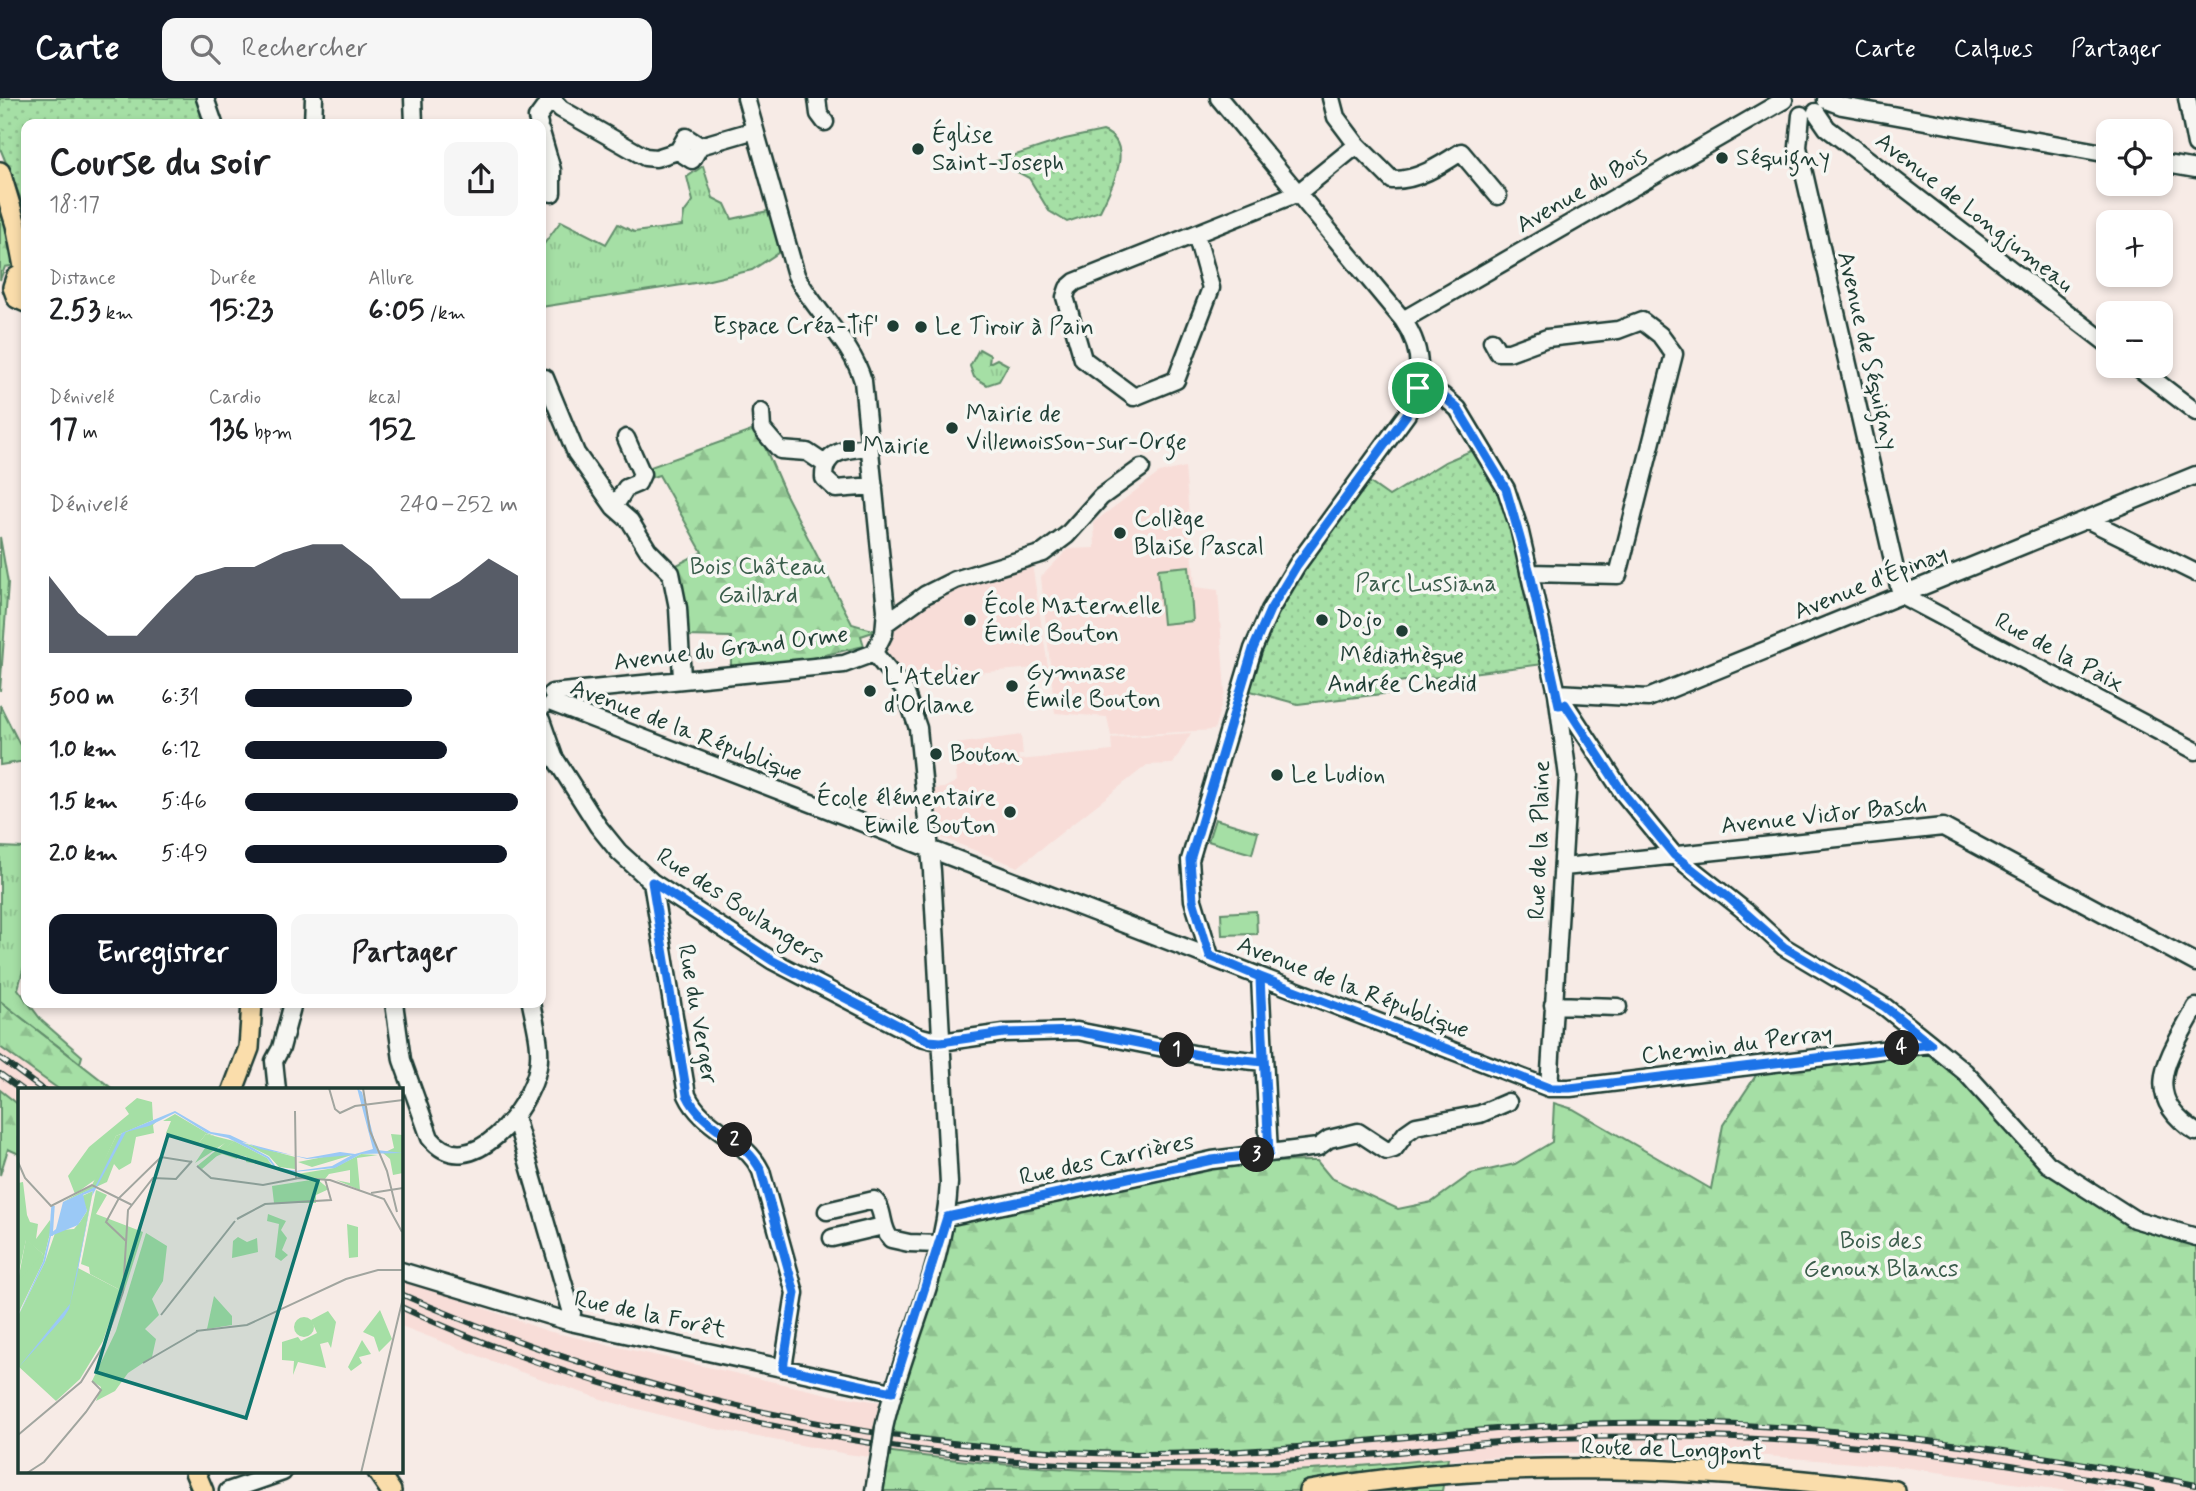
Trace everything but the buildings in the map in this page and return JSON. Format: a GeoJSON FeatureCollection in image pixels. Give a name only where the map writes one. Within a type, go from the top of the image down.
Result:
{"type":"FeatureCollection","features":[{"type":"Feature","properties":{"kind":"main road"},"geometry":{"type":"LineString","coordinates":[[0,172],[21,248]]}},
{"type":"Feature","properties":{"kind":"main road"},"geometry":{"type":"LineString","coordinates":[[14,303],[14,282],[21,276]]}},
{"type":"Feature","properties":{"kind":"main road"},"geometry":{"type":"LineString","coordinates":[[234,1088],[249,1048],[252,1008]]}},
{"type":"Feature","properties":{"kind":"main road","name":"Route de Longpont"},"geometry":{"type":"LineString","coordinates":[[1309,1491],[1446,1473],[1641,1471],[1832,1483],[1895,1491]]}},
{"type":"Feature","properties":{"kind":"main road"},"geometry":{"type":"LineString","coordinates":[[196,1474],[203,1491]]}},
{"type":"Feature","properties":{"kind":"main road"},"geometry":{"type":"LineString","coordinates":[[379,1474],[391,1491]]}},
{"type":"Feature","properties":{"kind":"street"},"geometry":{"type":"LineString","coordinates":[[205,98],[212,119]]}},
{"type":"Feature","properties":{"kind":"street"},"geometry":{"type":"LineString","coordinates":[[313,119],[314,98]]}},
{"type":"Feature","properties":{"kind":"street"},"geometry":{"type":"LineString","coordinates":[[413,98],[414,119]]}},
{"type":"Feature","properties":{"kind":"street","name":"Avenue du Grand Orme"},"geometry":{"type":"LineString","coordinates":[[546,701],[682,678],[844,664],[874,653],[886,623],[870,447],[859,367],[796,275],[746,98]]}},
{"type":"Feature","properties":{"kind":"street"},"geometry":{"type":"LineString","coordinates":[[817,98],[819,114],[825,122]]}},
{"type":"Feature","properties":{"kind":"street"},"geometry":{"type":"LineString","coordinates":[[1210,956],[1193,900],[1190,860],[1253,649],[1286,582],[1407,414],[1418,388],[1417,348],[1403,320],[1219,98]]}},
{"type":"Feature","properties":{"kind":"street"},"geometry":{"type":"LineString","coordinates":[[1331,98],[1336,117],[1357,145],[1392,180],[1403,180],[1432,170],[1461,152],[1498,196]]}},
{"type":"Feature","properties":{"kind":"street"},"geometry":{"type":"LineString","coordinates":[[2187,98],[2196,145]]}},
{"type":"Feature","properties":{"kind":"street"},"geometry":{"type":"LineString","coordinates":[[537,119],[551,99],[561,109],[645,158],[656,158],[678,151],[686,137],[700,146],[755,130]]}},
{"type":"Feature","properties":{"kind":"street","name":"Avenue de Longjumeau"},"geometry":{"type":"LineString","coordinates":[[1784,99],[1788,107],[1818,106],[1827,128],[2096,335]]}},
{"type":"Feature","properties":{"kind":"street","name":"Avenue du Bois"},"geometry":{"type":"LineString","coordinates":[[1403,320],[1784,99]]}},
{"type":"Feature","properties":{"kind":"street"},"geometry":{"type":"LineString","coordinates":[[1818,106],[1842,106],[2096,152]]}},
{"type":"Feature","properties":{"kind":"street","name":"Avenue de Séquigny"},"geometry":{"type":"LineString","coordinates":[[1818,106],[1798,147],[1901,595]]}},
{"type":"Feature","properties":{"kind":"street"},"geometry":{"type":"LineString","coordinates":[[1196,234],[1211,288],[1197,327],[1175,380],[1134,397],[1083,359],[1065,297],[1068,288],[1196,234],[1298,193],[1357,145]]}},
{"type":"Feature","properties":{"kind":"street"},"geometry":{"type":"LineString","coordinates":[[546,149],[552,170],[552,193]]}},
{"type":"Feature","properties":{"kind":"street"},"geometry":{"type":"LineString","coordinates":[[2173,165],[2196,169]]}},
{"type":"Feature","properties":{"kind":"street"},"geometry":{"type":"LineString","coordinates":[[1492,341],[1498,352],[1509,352],[1547,338],[1618,330],[1642,321],[1660,335],[1674,354],[1618,575],[1530,573]]}},
{"type":"Feature","properties":{"kind":"street"},"geometry":{"type":"LineString","coordinates":[[2152,378],[2196,412]]}},
{"type":"Feature","properties":{"kind":"street"},"geometry":{"type":"LineString","coordinates":[[546,380],[576,453],[614,507],[631,522],[648,550],[671,573],[678,608],[682,678]]}},
{"type":"Feature","properties":{"kind":"street","name":"Rue de la Plaine"},"geometry":{"type":"LineString","coordinates":[[1418,388],[1451,401],[1506,489],[1530,573],[1558,699],[1566,747],[1564,867],[1549,1088]]}},
{"type":"Feature","properties":{"kind":"street"},"geometry":{"type":"LineString","coordinates":[[761,412],[762,429],[780,450],[807,452],[825,464]]}},
{"type":"Feature","properties":{"kind":"street"},"geometry":{"type":"LineString","coordinates":[[614,507],[626,488],[638,483],[642,474],[626,438]]}},
{"type":"Feature","properties":{"kind":"street"},"geometry":{"type":"LineString","coordinates":[[870,447],[842,450],[825,464],[824,478],[836,489],[874,486]]}},
{"type":"Feature","properties":{"kind":"street"},"geometry":{"type":"LineString","coordinates":[[886,623],[925,595],[955,580],[1043,553],[1067,535],[1101,497],[1141,468]]}},
{"type":"Feature","properties":{"kind":"street","name":"Avenue d'Épinay"},"geometry":{"type":"LineString","coordinates":[[1558,699],[1648,698],[2196,475]]}},
{"type":"Feature","properties":{"kind":"street"},"geometry":{"type":"LineString","coordinates":[[2088,520],[2196,573]]}},
{"type":"Feature","properties":{"kind":"street","name":"Rue de la Paix"},"geometry":{"type":"LineString","coordinates":[[1901,595],[2196,751]]}},
{"type":"Feature","properties":{"kind":"street"},"geometry":{"type":"LineString","coordinates":[[874,653],[905,691],[916,718],[930,850],[949,1183],[947,1217],[892,1392],[874,1491]]}},
{"type":"Feature","properties":{"kind":"street"},"geometry":{"type":"LineString","coordinates":[[1558,699],[1565,704],[1623,793],[1674,855],[1729,898],[1784,947],[1885,1007],[1965,1072],[2041,1158],[2126,1214],[2196,1237]]}},
{"type":"Feature","properties":{"kind":"street","name":"Avenue de la République"},"geometry":{"type":"LineString","coordinates":[[546,701],[1549,1088]]}},
{"type":"Feature","properties":{"kind":"street","name":"Rue des Boulangers"},"geometry":{"type":"LineString","coordinates":[[546,734],[554,757],[598,827],[619,852],[652,882],[773,961],[917,1037],[941,1042]]}},
{"type":"Feature","properties":{"kind":"street"},"geometry":{"type":"LineString","coordinates":[[1566,747],[1591,745]]}},
{"type":"Feature","properties":{"kind":"street","name":"Avenue Victor Basch"},"geometry":{"type":"LineString","coordinates":[[1564,867],[1943,827],[2196,963]]}},
{"type":"Feature","properties":{"kind":"street","name":"Rue du Verger"},"geometry":{"type":"LineString","coordinates":[[652,882],[687,1095],[703,1120],[752,1154],[761,1171],[792,1280],[796,1304],[783,1368]]}},
{"type":"Feature","properties":{"kind":"street"},"geometry":{"type":"LineString","coordinates":[[1260,977],[1269,1153]]}},
{"type":"Feature","properties":{"kind":"street"},"geometry":{"type":"LineString","coordinates":[[1553,1005],[1618,1007]]}},
{"type":"Feature","properties":{"kind":"street"},"geometry":{"type":"LineString","coordinates":[[2196,1007],[2165,1065],[2162,1087],[2171,1110],[2196,1132]]}},
{"type":"Feature","properties":{"kind":"street"},"geometry":{"type":"LineString","coordinates":[[277,1088],[274,1061],[281,1048],[292,1008]]}},
{"type":"Feature","properties":{"kind":"street"},"geometry":{"type":"LineString","coordinates":[[394,1008],[396,1033],[406,1076],[430,1138],[437,1147],[457,1152],[482,1146],[500,1134],[515,1117],[538,1070],[539,1041],[532,1008]]}},
{"type":"Feature","properties":{"kind":"street"},"geometry":{"type":"LineString","coordinates":[[941,1042],[1004,1033],[1077,1031],[1199,1055],[1263,1062]]}},
{"type":"Feature","properties":{"kind":"street","name":"Chemin du Perray"},"geometry":{"type":"LineString","coordinates":[[1549,1088],[1570,1088],[1931,1044]]}},
{"type":"Feature","properties":{"kind":"street"},"geometry":{"type":"LineString","coordinates":[[249,1048],[274,1061]]}},
{"type":"Feature","properties":{"kind":"street","name":"Rue des Carrières"},"geometry":{"type":"LineString","coordinates":[[947,1217],[1212,1160],[1318,1147],[1329,1139],[1358,1132],[1387,1151],[1394,1149],[1410,1128],[1480,1114],[1508,1102]]}},
{"type":"Feature","properties":{"kind":"street"},"geometry":{"type":"LineString","coordinates":[[515,1117],[572,1313],[570,1322]]}},
{"type":"Feature","properties":{"kind":"street"},"geometry":{"type":"LineString","coordinates":[[827,1211],[874,1200],[879,1204],[883,1226],[891,1239],[898,1242],[939,1244]]}},
{"type":"Feature","properties":{"kind":"street"},"geometry":{"type":"LineString","coordinates":[[832,1238],[883,1226]]}},
{"type":"Feature","properties":{"kind":"street","name":"Rue de la Forêt"},"geometry":{"type":"LineString","coordinates":[[402,1271],[570,1322],[892,1392]]}},
{"type":"Feature","properties":{"kind":"street"},"geometry":{"type":"LineString","coordinates":[[228,1491],[277,1474]]}},
{"type":"Feature","properties":{"kind":"shaded area"},"geometry":{"type":"Polygon","coordinates":[[[1185,467],[1195,587],[1218,590],[1225,692],[1214,730],[1111,736],[1107,717],[1055,713],[1041,577],[1068,549],[1095,548],[1094,522],[1159,473],[1185,467]]]}},
{"type":"Feature","properties":{"kind":"shaded area","name":"École Maternelle Émile Bouton"},"geometry":{"type":"Polygon","coordinates":[[[1032,564],[1048,667],[902,679],[883,653],[887,633],[904,615],[939,591],[1032,564]]]}},
{"type":"Feature","properties":{"kind":"shaded area","name":"École élémentaire Emile Bouton"},"geometry":{"type":"Polygon","coordinates":[[[1191,733],[1173,764],[1147,765],[1018,867],[935,835],[931,789],[944,788],[957,781],[955,764],[950,764],[948,745],[1021,735],[1023,755],[1018,755],[1019,760],[1112,751],[1111,738],[1191,733]]]}},
{"type":"Feature","properties":{"kind":"shaded area"},"geometry":{"type":"Polygon","coordinates":[[[0,1027],[86,1088],[18,1088],[18,1104],[0,1090],[0,1027]]]}},
{"type":"Feature","properties":{"kind":"shaded area"},"geometry":{"type":"Polygon","coordinates":[[[402,1278],[547,1331],[832,1395],[977,1416],[1765,1408],[2196,1470],[2196,1491],[2068,1491],[1902,1467],[1767,1456],[1571,1453],[1203,1479],[974,1471],[847,1454],[711,1428],[607,1401],[518,1371],[402,1326],[402,1278]]]}},
{"type":"Feature","properties":{"kind":"green space"},"geometry":{"type":"Polygon","coordinates":[[[0,98],[199,98],[206,119],[21,119],[21,200],[0,148],[0,98]]]}},
{"type":"Feature","properties":{"kind":"green space"},"geometry":{"type":"Polygon","coordinates":[[[1103,131],[1113,137],[1118,146],[1120,156],[1114,180],[1100,211],[1067,222],[1049,211],[1029,178],[997,161],[1065,139],[1103,131]]]}},
{"type":"Feature","properties":{"kind":"green space"},"geometry":{"type":"Polygon","coordinates":[[[703,166],[713,198],[725,204],[732,219],[777,209],[787,247],[752,270],[701,282],[546,306],[546,241],[561,221],[606,244],[618,224],[634,232],[682,226],[684,213],[693,201],[687,177],[703,166]]]}},
{"type":"Feature","properties":{"kind":"green space"},"geometry":{"type":"Polygon","coordinates":[[[0,172],[21,264],[5,267],[0,280],[0,172]]]}},
{"type":"Feature","properties":{"kind":"green space"},"geometry":{"type":"Polygon","coordinates":[[[979,349],[990,355],[989,363],[997,359],[1008,365],[999,381],[987,385],[974,377],[970,366],[979,349]]]}},
{"type":"Feature","properties":{"kind":"green space","name":"Bois Château Gaillard"},"geometry":{"type":"Polygon","coordinates":[[[757,429],[784,491],[852,624],[876,631],[861,636],[864,646],[799,661],[731,670],[731,637],[685,636],[671,568],[702,552],[659,475],[646,479],[642,470],[757,429]]]}},
{"type":"Feature","properties":{"kind":"green space","name":"Parc Lussiana"},"geometry":{"type":"Polygon","coordinates":[[[1475,449],[1499,491],[1512,530],[1544,664],[1389,683],[1390,693],[1298,704],[1247,690],[1257,660],[1282,605],[1313,554],[1366,480],[1389,496],[1445,462],[1475,449]]]}},
{"type":"Feature","properties":{"kind":"green space"},"geometry":{"type":"Polygon","coordinates":[[[0,537],[8,583],[0,691],[0,537]]]}},
{"type":"Feature","properties":{"kind":"green space"},"geometry":{"type":"Polygon","coordinates":[[[1189,566],[1193,621],[1163,624],[1158,569],[1189,566]]]}},
{"type":"Feature","properties":{"kind":"green space"},"geometry":{"type":"Polygon","coordinates":[[[0,705],[21,747],[21,762],[0,765],[0,705]]]}},
{"type":"Feature","properties":{"kind":"green space"},"geometry":{"type":"Polygon","coordinates":[[[1215,819],[1258,832],[1252,854],[1208,841],[1215,819]]]}},
{"type":"Feature","properties":{"kind":"green space"},"geometry":{"type":"Polygon","coordinates":[[[0,847],[21,848],[21,978],[18,989],[21,993],[21,1008],[32,1008],[42,1021],[82,1056],[80,1063],[0,1001],[0,847]]]}},
{"type":"Feature","properties":{"kind":"green space"},"geometry":{"type":"Polygon","coordinates":[[[1256,911],[1257,934],[1222,935],[1221,913],[1256,911]]]}},
{"type":"Feature","properties":{"kind":"green space"},"geometry":{"type":"Polygon","coordinates":[[[0,1001],[111,1088],[57,1088],[0,1047],[0,1001]]]}},
{"type":"Feature","properties":{"kind":"green space","name":"Bois des Genoux Blancs"},"geometry":{"type":"Polygon","coordinates":[[[1926,1051],[1962,1080],[2000,1121],[2126,1214],[2196,1237],[2196,1484],[1906,1438],[1759,1425],[1612,1423],[1491,1430],[1251,1451],[1130,1454],[1008,1447],[886,1431],[947,1217],[1130,1179],[1223,1166],[1317,1161],[1331,1178],[1398,1209],[1432,1202],[1471,1174],[1515,1164],[1552,1142],[1554,1103],[1573,1109],[1711,1189],[1723,1125],[1759,1071],[1926,1051]]]}},
{"type":"Feature","properties":{"kind":"green space"},"geometry":{"type":"Polygon","coordinates":[[[0,1090],[18,1104],[18,1154],[8,1149],[0,1175],[0,1090]]]}},
{"type":"Feature","properties":{"kind":"green space"},"geometry":{"type":"Polygon","coordinates":[[[885,1451],[1030,1467],[1176,1473],[1295,1471],[1448,1458],[1442,1491],[880,1491],[885,1451]]]}},
{"type":"Feature","properties":{"kind":"railway"},"geometry":{"type":"LineString","coordinates":[[0,1058],[40,1088]]}},
{"type":"Feature","properties":{"kind":"railway"},"geometry":{"type":"LineString","coordinates":[[0,1074],[19,1088]]}},
{"type":"Feature","properties":{"kind":"railway"},"geometry":{"type":"LineString","coordinates":[[402,1294],[576,1361],[666,1388],[757,1410],[942,1442],[1036,1450],[1130,1454],[1190,1453],[1311,1446],[1553,1425],[1687,1423],[1907,1438],[2052,1458],[2196,1485]]}},
{"type":"Feature","properties":{"kind":"railway"},"geometry":{"type":"LineString","coordinates":[[402,1307],[515,1354],[631,1392],[810,1433],[982,1458],[1066,1464],[1201,1465],[1344,1457],[1536,1439],[1708,1437],[1783,1440],[1932,1454],[2006,1464],[2153,1491]]}},
{"type":"Feature","properties":{"kind":"place","name":"Église Saint-Joseph"},"geometry":{"type":"Point","coordinates":[918,149]}},
{"type":"Feature","properties":{"kind":"place","name":"Séquigny"},"geometry":{"type":"Point","coordinates":[1722,158]}},
{"type":"Feature","properties":{"kind":"place","name":"Espace Créa-Tif'"},"geometry":{"type":"Point","coordinates":[893,326]}},
{"type":"Feature","properties":{"kind":"place","name":"Le Tiroir à Pain"},"geometry":{"type":"Point","coordinates":[921,327]}},
{"type":"Feature","properties":{"kind":"place","name":"Mairie de Villemoisson-sur-Orge"},"geometry":{"type":"Point","coordinates":[952,428]}},
{"type":"Feature","properties":{"kind":"place","name":"Mairie"},"geometry":{"type":"Point","coordinates":[849,446]}},
{"type":"Feature","properties":{"kind":"place","name":"Collège Blaise Pascal"},"geometry":{"type":"Point","coordinates":[1120,533]}},
{"type":"Feature","properties":{"kind":"place","name":"École Maternelle Émile Bouton"},"geometry":{"type":"Point","coordinates":[970,620]}},
{"type":"Feature","properties":{"kind":"place","name":"Dojo"},"geometry":{"type":"Point","coordinates":[1322,620]}},
{"type":"Feature","properties":{"kind":"place","name":"Médiathèque Andrée Chedid"},"geometry":{"type":"Point","coordinates":[1402,631]}},
{"type":"Feature","properties":{"kind":"place","name":"Gymnase Émile Bouton"},"geometry":{"type":"Point","coordinates":[1012,686]}},
{"type":"Feature","properties":{"kind":"place","name":"L'Atelier d'Orlane"},"geometry":{"type":"Point","coordinates":[870,691]}},
{"type":"Feature","properties":{"kind":"place","name":"Bouton"},"geometry":{"type":"Point","coordinates":[936,754]}},
{"type":"Feature","properties":{"kind":"place","name":"Le Ludion"},"geometry":{"type":"Point","coordinates":[1277,775]}},
{"type":"Feature","properties":{"kind":"place","name":"École élémentaire Emile Bouton"},"geometry":{"type":"Point","coordinates":[1010,812]}},
{"type":"Feature","properties":{"kind":"route"},"geometry":{"type":"LineString","coordinates":[[1418,388],[1407,414],[1297,565],[1270,610],[1253,649],[1193,842],[1190,860],[1193,900],[1210,956],[1260,977],[1263,1062],[1199,1055],[1077,1031],[1004,1033],[941,1042],[929,1041],[773,961],[652,882],[687,1095],[694,1111],[703,1120],[741,1143],[752,1154],[761,1171],[795,1293],[796,1304],[783,1368],[892,1392],[947,1217],[1212,1160],[1269,1153],[1260,977],[1549,1088],[1570,1088],[1931,1044],[1885,1007],[1784,947],[1745,911],[1674,855],[1623,793],[1565,704],[1559,705],[1530,573],[1501,479],[1451,401],[1418,388]]}}]}
